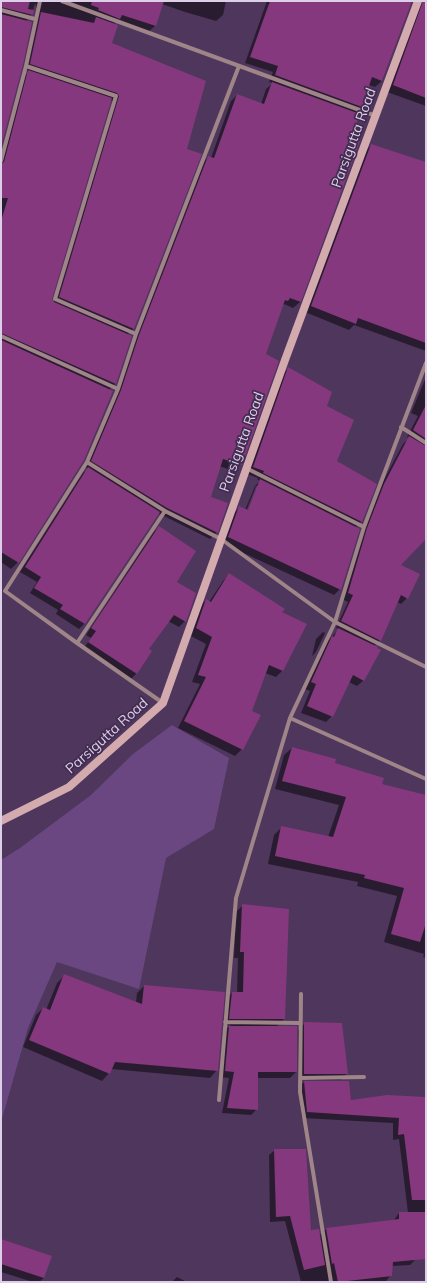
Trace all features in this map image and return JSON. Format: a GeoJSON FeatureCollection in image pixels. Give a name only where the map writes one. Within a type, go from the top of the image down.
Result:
{"type":"FeatureCollection","features":[{"type":"Feature","properties":{"kind":"street"},"geometry":{"type":"LineString","coordinates":[[1,160],[26,66],[40,1]]}},
{"type":"Feature","properties":{"kind":"street"},"geometry":{"type":"LineString","coordinates":[[62,1],[376,116]]}},
{"type":"Feature","properties":{"kind":"street","name":"Parsigutta Road"},"geometry":{"type":"LineString","coordinates":[[1,821],[69,787],[163,702],[285,360],[418,1]]}},
{"type":"Feature","properties":{"kind":"street"},"geometry":{"type":"LineString","coordinates":[[1,10],[35,19]]}},
{"type":"Feature","properties":{"kind":"street"},"geometry":{"type":"LineString","coordinates":[[26,66],[116,96],[55,299],[136,334]]}},
{"type":"Feature","properties":{"kind":"street"},"geometry":{"type":"LineString","coordinates":[[163,702],[5,591],[87,462],[118,389],[136,334],[239,66]]}},
{"type":"Feature","properties":{"kind":"street"},"geometry":{"type":"LineString","coordinates":[[1,336],[118,389]]}},
{"type":"Feature","properties":{"kind":"street"},"geometry":{"type":"LineString","coordinates":[[219,1100],[236,898],[290,718],[335,622],[364,527],[426,363]]}},
{"type":"Feature","properties":{"kind":"street"},"geometry":{"type":"LineString","coordinates":[[401,427],[426,443]]}},
{"type":"Feature","properties":{"kind":"street"},"geometry":{"type":"LineString","coordinates":[[87,462],[165,511],[221,539],[335,622],[426,667]]}},
{"type":"Feature","properties":{"kind":"street"},"geometry":{"type":"LineString","coordinates":[[246,468],[364,527]]}},
{"type":"Feature","properties":{"kind":"street"},"geometry":{"type":"LineString","coordinates":[[77,643],[165,511]]}},
{"type":"Feature","properties":{"kind":"street"},"geometry":{"type":"LineString","coordinates":[[290,718],[426,780]]}},
{"type":"Feature","properties":{"kind":"street"},"geometry":{"type":"LineString","coordinates":[[301,994],[300,1092],[332,1282]]}},
{"type":"Feature","properties":{"kind":"street"},"geometry":{"type":"LineString","coordinates":[[225,1022],[300,1023]]}},
{"type":"Feature","properties":{"kind":"street"},"geometry":{"type":"LineString","coordinates":[[300,1078],[364,1076]]}},
{"type":"Feature","properties":{"kind":"shaded area"},"geometry":{"type":"Polygon","coordinates":[[[172,725],[229,758],[214,829],[166,858],[139,989],[57,962],[28,1028],[1,1122],[1,860],[20,848],[91,795],[133,754],[172,725]]]}},
{"type":"Feature","properties":{"kind":"building"},"geometry":{"type":"Polygon","coordinates":[[[1,1],[30,1],[28,9],[34,10],[33,15],[1,7],[1,1]]]}},
{"type":"Feature","properties":{"kind":"building"},"geometry":{"type":"Polygon","coordinates":[[[92,1],[164,1],[156,26],[122,15],[120,19],[98,10],[99,8],[91,5],[92,1]]]}},
{"type":"Feature","properties":{"kind":"building"},"geometry":{"type":"Polygon","coordinates":[[[270,1],[412,1],[382,81],[372,77],[362,107],[275,75],[278,66],[250,57],[270,1]]]}},
{"type":"Feature","properties":{"kind":"building"},"geometry":{"type":"Polygon","coordinates":[[[423,1],[426,1],[426,98],[393,85],[423,1]]]}},
{"type":"Feature","properties":{"kind":"building"},"geometry":{"type":"Polygon","coordinates":[[[41,12],[94,23],[96,17],[118,25],[112,43],[206,81],[187,149],[202,154],[134,329],[59,297],[119,96],[117,93],[30,64],[41,12]]]}},
{"type":"Feature","properties":{"kind":"building"},"geometry":{"type":"Polygon","coordinates":[[[1,14],[32,22],[23,65],[1,147],[1,14]]]}},
{"type":"Feature","properties":{"kind":"building"},"geometry":{"type":"Polygon","coordinates":[[[28,70],[112,98],[52,299],[54,302],[132,336],[116,384],[1,333],[1,221],[8,198],[1,198],[1,164],[4,162],[28,70]]]}},
{"type":"Feature","properties":{"kind":"building"},"geometry":{"type":"Polygon","coordinates":[[[272,82],[360,114],[351,138],[360,141],[301,302],[290,298],[288,301],[285,300],[266,354],[279,361],[242,465],[223,459],[211,497],[228,503],[218,533],[167,508],[91,461],[121,390],[139,335],[208,156],[214,158],[237,94],[264,104],[272,82]]]}},
{"type":"Feature","properties":{"kind":"building"},"geometry":{"type":"Polygon","coordinates":[[[371,144],[426,162],[426,343],[358,318],[356,324],[311,306],[371,144]]]}},
{"type":"Feature","properties":{"kind":"building"},"geometry":{"type":"Polygon","coordinates":[[[1,340],[113,391],[84,460],[19,563],[1,552],[1,340]]]}},
{"type":"Feature","properties":{"kind":"building"},"geometry":{"type":"Polygon","coordinates":[[[288,367],[332,392],[327,406],[354,420],[337,461],[377,484],[362,522],[263,473],[264,471],[253,467],[288,367]]]}},
{"type":"Feature","properties":{"kind":"building"},"geometry":{"type":"Polygon","coordinates":[[[426,405],[426,439],[413,430],[426,405]]]}},
{"type":"Feature","properties":{"kind":"building"},"geometry":{"type":"Polygon","coordinates":[[[409,436],[426,446],[426,539],[401,565],[420,574],[408,599],[401,595],[381,641],[341,621],[353,595],[348,593],[367,528],[384,484],[409,436]]]}},
{"type":"Feature","properties":{"kind":"building"},"geometry":{"type":"Polygon","coordinates":[[[88,467],[160,512],[85,624],[60,609],[63,605],[34,588],[41,577],[25,567],[88,467]]]}},
{"type":"Feature","properties":{"kind":"building"},"geometry":{"type":"Polygon","coordinates":[[[260,479],[360,529],[341,590],[228,537],[239,506],[248,510],[260,479]]]}},
{"type":"Feature","properties":{"kind":"building"},"geometry":{"type":"Polygon","coordinates":[[[159,526],[196,551],[177,582],[196,593],[186,622],[174,615],[149,649],[152,651],[137,674],[88,642],[96,631],[91,628],[159,526]]]}},
{"type":"Feature","properties":{"kind":"building"},"geometry":{"type":"Polygon","coordinates":[[[229,573],[285,609],[282,612],[307,624],[283,671],[269,665],[252,711],[261,715],[243,750],[184,721],[206,677],[198,675],[212,637],[196,628],[206,599],[211,602],[229,573]]]}},
{"type":"Feature","properties":{"kind":"building"},"geometry":{"type":"Polygon","coordinates":[[[338,628],[378,647],[377,648],[381,650],[364,681],[353,675],[333,717],[307,706],[316,684],[311,682],[332,636],[334,637],[338,628]]]}},
{"type":"Feature","properties":{"kind":"building"},"geometry":{"type":"Polygon","coordinates":[[[292,747],[336,759],[335,763],[384,778],[382,784],[426,795],[426,923],[420,942],[391,934],[404,888],[364,878],[365,875],[275,856],[281,826],[333,837],[346,797],[282,781],[292,747]]]}},
{"type":"Feature","properties":{"kind":"building"},"geometry":{"type":"Polygon","coordinates":[[[242,904],[289,909],[285,1019],[229,1019],[232,992],[243,992],[244,952],[240,952],[242,904]]]}},
{"type":"Feature","properties":{"kind":"building"},"geometry":{"type":"Polygon","coordinates":[[[64,974],[142,1004],[144,985],[225,992],[218,1071],[115,1062],[110,1074],[29,1040],[43,1007],[50,1010],[64,974]]]}},
{"type":"Feature","properties":{"kind":"building"},"geometry":{"type":"Polygon","coordinates":[[[304,1022],[342,1023],[348,1074],[304,1074],[304,1022]]]}},
{"type":"Feature","properties":{"kind":"building"},"geometry":{"type":"Polygon","coordinates":[[[229,1026],[297,1026],[297,1072],[258,1072],[258,1110],[227,1108],[234,1072],[225,1071],[229,1026]]]}},
{"type":"Feature","properties":{"kind":"building"},"geometry":{"type":"Polygon","coordinates":[[[304,1081],[349,1081],[351,1100],[387,1095],[426,1097],[426,1200],[412,1200],[404,1134],[398,1135],[399,1118],[307,1112],[304,1081]]]}},
{"type":"Feature","properties":{"kind":"building"},"geometry":{"type":"Polygon","coordinates":[[[274,1149],[306,1149],[311,1230],[319,1229],[325,1265],[304,1270],[290,1216],[276,1217],[274,1149]]]}},
{"type":"Feature","properties":{"kind":"building"},"geometry":{"type":"Polygon","coordinates":[[[399,1212],[426,1212],[426,1259],[393,1262],[392,1276],[338,1282],[334,1263],[332,1264],[326,1228],[399,1219],[399,1212]]]}},
{"type":"Feature","properties":{"kind":"building"},"geometry":{"type":"Polygon","coordinates":[[[1,1239],[52,1256],[44,1278],[1,1264],[1,1239]]]}}]}
